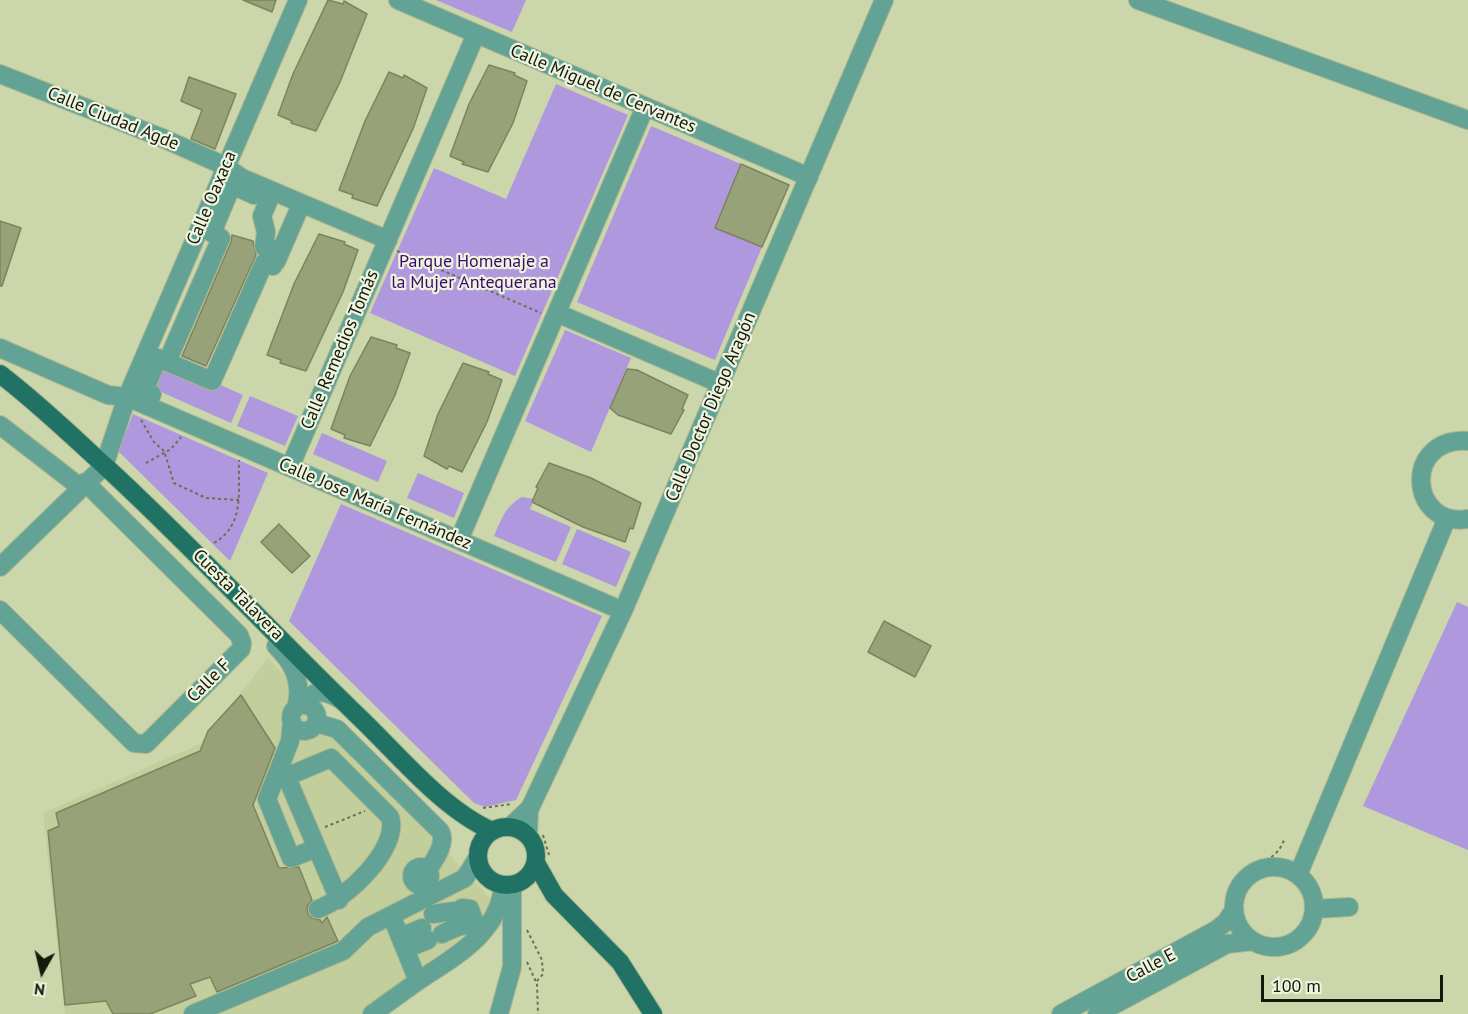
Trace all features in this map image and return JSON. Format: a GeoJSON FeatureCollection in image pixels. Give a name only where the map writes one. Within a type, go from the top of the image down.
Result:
{"type":"FeatureCollection","features":[{"type":"Feature","properties":{"kind":"main road","name":"Cuesta Talavera"},"geometry":{"type":"LineString","coordinates":[[0,374],[56,419],[215,572],[341,700],[471,821],[492,831]]}},
{"type":"Feature","properties":{"kind":"main road","name":"Cuesta Talavera"},"geometry":{"type":"LineString","coordinates":[[471,821],[479,851]]}},
{"type":"Feature","properties":{"kind":"main road"},"geometry":{"type":"LineString","coordinates":[[554,895],[486,876],[479,851],[492,831],[510,827],[528,835],[534,843],[536,862],[554,895],[620,962],[653,1014]]}},
{"type":"Feature","properties":{"kind":"main road"},"geometry":{"type":"LineString","coordinates":[[512,884],[526,878],[536,862]]}},
{"type":"Feature","properties":{"kind":"street","name":"Calle Oaxaca"},"geometry":{"type":"LineString","coordinates":[[104,466],[127,397],[298,0]]}},
{"type":"Feature","properties":{"kind":"street","name":"Calle Miguel de Cervantes"},"geometry":{"type":"LineString","coordinates":[[398,0],[809,177]]}},
{"type":"Feature","properties":{"kind":"street","name":"Calle Doctor Diego Aragón"},"geometry":{"type":"LineString","coordinates":[[510,827],[528,810],[623,610],[884,0]]}},
{"type":"Feature","properties":{"kind":"street"},"geometry":{"type":"LineString","coordinates":[[1138,0],[1468,120]]}},
{"type":"Feature","properties":{"kind":"street","name":"Calle Remedios Tomás"},"geometry":{"type":"LineString","coordinates":[[290,467],[476,34]]}},
{"type":"Feature","properties":{"kind":"street","name":"Calle Ciudad Agde"},"geometry":{"type":"LineString","coordinates":[[0,74],[160,137],[225,166],[243,178],[386,243]]}},
{"type":"Feature","properties":{"kind":"street"},"geometry":{"type":"LineString","coordinates":[[459,540],[645,107]]}},
{"type":"Feature","properties":{"kind":"street"},"geometry":{"type":"LineString","coordinates":[[147,406],[152,394],[144,391],[158,358],[167,362],[212,381],[240,330],[298,211],[232,185],[213,233],[221,238],[167,362]]}},
{"type":"Feature","properties":{"kind":"street"},"geometry":{"type":"LineString","coordinates":[[254,300],[264,263],[273,267],[279,251],[264,247],[266,232],[262,216],[269,199]]}},
{"type":"Feature","properties":{"kind":"street"},"geometry":{"type":"LineString","coordinates":[[555,316],[721,384]]}},
{"type":"Feature","properties":{"kind":"street","name":"Calle Jose María Fernández"},"geometry":{"type":"LineString","coordinates":[[0,348],[108,395],[127,397],[623,610]]}},
{"type":"Feature","properties":{"kind":"street"},"geometry":{"type":"LineString","coordinates":[[0,425],[83,484]]}},
{"type":"Feature","properties":{"kind":"street"},"geometry":{"type":"LineString","coordinates":[[1468,441],[1449,442],[1432,452],[1424,463],[1420,476],[1421,489],[1426,501],[1435,511],[1447,518],[1468,519]]}},
{"type":"Feature","properties":{"kind":"street"},"geometry":{"type":"LineString","coordinates":[[0,567],[104,466]]}},
{"type":"Feature","properties":{"kind":"street","name":"Calle F"},"geometry":{"type":"LineString","coordinates":[[4,614],[134,743],[140,745],[146,744],[241,650],[242,643],[239,635],[83,484]]}},
{"type":"Feature","properties":{"kind":"street"},"geometry":{"type":"LineString","coordinates":[[1298,875],[1447,518]]}},
{"type":"Feature","properties":{"kind":"street"},"geometry":{"type":"LineString","coordinates":[[215,572],[223,593],[290,660],[297,677],[304,718]]}},
{"type":"Feature","properties":{"kind":"street"},"geometry":{"type":"LineString","coordinates":[[317,848],[291,858],[267,799],[304,718],[310,695],[317,692],[327,693],[341,700]]}},
{"type":"Feature","properties":{"kind":"street"},"geometry":{"type":"LineString","coordinates":[[304,718],[337,729],[442,834],[442,844],[418,871],[419,897],[428,923]]}},
{"type":"Feature","properties":{"kind":"street"},"geometry":{"type":"LineString","coordinates":[[284,763],[331,758],[390,817],[391,826],[380,853],[360,880],[339,900],[318,909]]}},
{"type":"Feature","properties":{"kind":"street"},"geometry":{"type":"LineString","coordinates":[[284,763],[339,900]]}},
{"type":"Feature","properties":{"kind":"street","name":"Calle Doctor Diego Aragón"},"geometry":{"type":"LineString","coordinates":[[528,810],[528,835]]}},
{"type":"Feature","properties":{"kind":"street"},"geometry":{"type":"LineString","coordinates":[[428,923],[449,888],[465,878],[479,851]]}},
{"type":"Feature","properties":{"kind":"street"},"geometry":{"type":"LineString","coordinates":[[1276,867],[1298,875],[1309,887],[1314,909],[1307,930],[1290,944],[1267,946],[1253,941],[1239,926],[1231,904],[1238,889],[1254,873],[1276,867]]}},
{"type":"Feature","properties":{"kind":"street"},"geometry":{"type":"LineString","coordinates":[[418,871],[436,884],[449,888]]}},
{"type":"Feature","properties":{"kind":"street"},"geometry":{"type":"LineString","coordinates":[[499,1014],[512,968],[510,918],[512,884]]}},
{"type":"Feature","properties":{"kind":"street"},"geometry":{"type":"LineString","coordinates":[[372,1014],[478,940],[480,928],[502,902],[512,884]]}},
{"type":"Feature","properties":{"kind":"street","name":"Calle E"},"geometry":{"type":"LineString","coordinates":[[1061,1014],[1216,930],[1226,922],[1231,904]]}},
{"type":"Feature","properties":{"kind":"street"},"geometry":{"type":"LineString","coordinates":[[1314,909],[1329,906],[1349,907]]}},
{"type":"Feature","properties":{"kind":"street"},"geometry":{"type":"LineString","coordinates":[[194,1014],[338,954],[357,941],[368,927],[398,933],[459,910],[470,909],[480,928]]}},
{"type":"Feature","properties":{"kind":"street"},"geometry":{"type":"LineString","coordinates":[[398,933],[428,923],[464,924],[480,928]]}},
{"type":"Feature","properties":{"kind":"street"},"geometry":{"type":"LineString","coordinates":[[398,933],[418,981]]}},
{"type":"Feature","properties":{"kind":"street","name":"Calle E"},"geometry":{"type":"LineString","coordinates":[[1097,1014],[1227,944],[1253,941]]}},
{"type":"Feature","properties":{"kind":"path"},"geometry":{"type":"LineString","coordinates":[[386,243],[555,316]]}},
{"type":"Feature","properties":{"kind":"path"},"geometry":{"type":"LineString","coordinates":[[147,406],[140,418],[154,442],[164,451],[174,483],[206,498],[239,500]]}},
{"type":"Feature","properties":{"kind":"path"},"geometry":{"type":"LineString","coordinates":[[146,463],[171,448],[188,424]]}},
{"type":"Feature","properties":{"kind":"path"},"geometry":{"type":"LineString","coordinates":[[214,543],[227,536],[233,525],[239,500],[239,460],[245,448]]}},
{"type":"Feature","properties":{"kind":"path"},"geometry":{"type":"LineString","coordinates":[[1231,904],[1232,885],[1242,872],[1272,858],[1284,840]]}},
{"type":"Feature","properties":{"kind":"path"},"geometry":{"type":"LineString","coordinates":[[510,918],[527,929],[542,960],[543,975],[537,981]]}},
{"type":"Feature","properties":{"kind":"path"},"geometry":{"type":"LineString","coordinates":[[511,948],[521,952],[537,981],[538,1014]]}},
{"type":"Feature","properties":{"kind":"shaded area"},"geometry":{"type":"Polygon","coordinates":[[[268,658],[509,919],[482,944],[384,1014],[65,1014],[43,813],[200,744],[268,658]]]}},
{"type":"Feature","properties":{"kind":"green space"},"geometry":{"type":"Polygon","coordinates":[[[436,0],[526,0],[512,32],[436,0]]]}},
{"type":"Feature","properties":{"kind":"green space","name":"Parque Homenaje a la Mujer Antequerana"},"geometry":{"type":"Polygon","coordinates":[[[556,84],[628,115],[515,376],[370,313],[434,168],[506,199],[556,84]]]}},
{"type":"Feature","properties":{"kind":"green space"},"geometry":{"type":"Polygon","coordinates":[[[651,126],[741,164],[715,228],[762,247],[715,360],[577,302],[651,126]]]}},
{"type":"Feature","properties":{"kind":"green space"},"geometry":{"type":"Polygon","coordinates":[[[565,330],[631,358],[591,452],[525,421],[565,330]]]}},
{"type":"Feature","properties":{"kind":"green space"},"geometry":{"type":"Polygon","coordinates":[[[162,359],[243,395],[231,423],[150,387],[162,359]]]}},
{"type":"Feature","properties":{"kind":"green space"},"geometry":{"type":"Polygon","coordinates":[[[250,396],[298,416],[285,446],[237,426],[250,396]]]}},
{"type":"Feature","properties":{"kind":"green space"},"geometry":{"type":"Polygon","coordinates":[[[133,414],[268,473],[230,561],[118,451],[133,414]]]}},
{"type":"Feature","properties":{"kind":"green space"},"geometry":{"type":"Polygon","coordinates":[[[322,433],[387,461],[378,482],[313,454],[322,433]]]}},
{"type":"Feature","properties":{"kind":"green space"},"geometry":{"type":"Polygon","coordinates":[[[418,473],[464,493],[454,518],[407,498],[418,473]]]}},
{"type":"Feature","properties":{"kind":"green space"},"geometry":{"type":"Polygon","coordinates":[[[522,497],[534,499],[530,509],[571,527],[556,562],[494,536],[508,509],[522,497]]]}},
{"type":"Feature","properties":{"kind":"green space"},"geometry":{"type":"Polygon","coordinates":[[[341,504],[602,616],[516,800],[485,807],[474,803],[289,621],[341,504]]]}},
{"type":"Feature","properties":{"kind":"green space"},"geometry":{"type":"Polygon","coordinates":[[[577,529],[631,552],[616,587],[562,564],[577,529]]]}},
{"type":"Feature","properties":{"kind":"green space"},"geometry":{"type":"Polygon","coordinates":[[[1457,602],[1468,607],[1468,850],[1363,806],[1457,602]]]}},
{"type":"Feature","properties":{"kind":"building"},"geometry":{"type":"Polygon","coordinates":[[[243,0],[276,0],[272,12],[243,0]]]}},
{"type":"Feature","properties":{"kind":"building"},"geometry":{"type":"Polygon","coordinates":[[[328,0],[343,4],[344,1],[367,14],[340,82],[316,131],[291,123],[292,121],[278,115],[293,74],[328,0]]]}},
{"type":"Feature","properties":{"kind":"building"},"geometry":{"type":"Polygon","coordinates":[[[489,65],[515,73],[514,75],[527,81],[513,123],[488,172],[462,164],[464,162],[450,156],[469,104],[489,65]]]}},
{"type":"Feature","properties":{"kind":"building"},"geometry":{"type":"Polygon","coordinates":[[[389,72],[403,78],[404,75],[427,88],[413,129],[377,206],[352,198],[353,195],[339,190],[365,121],[389,72]]]}},
{"type":"Feature","properties":{"kind":"building"},"geometry":{"type":"Polygon","coordinates":[[[189,77],[236,94],[215,149],[191,139],[202,110],[181,101],[189,77]]]}},
{"type":"Feature","properties":{"kind":"building"},"geometry":{"type":"Polygon","coordinates":[[[741,164],[789,185],[762,247],[715,228],[741,164]]]}},
{"type":"Feature","properties":{"kind":"building"},"geometry":{"type":"Polygon","coordinates":[[[0,221],[21,228],[2,286],[0,286],[0,221]]]}},
{"type":"Feature","properties":{"kind":"building"},"geometry":{"type":"Polygon","coordinates":[[[319,234],[345,242],[344,244],[358,250],[343,292],[306,371],[280,363],[281,360],[267,355],[294,284],[319,234]]]}},
{"type":"Feature","properties":{"kind":"building"},"geometry":{"type":"Polygon","coordinates":[[[232,235],[253,241],[256,255],[206,366],[182,356],[232,235]]]}},
{"type":"Feature","properties":{"kind":"building"},"geometry":{"type":"Polygon","coordinates":[[[371,337],[397,345],[396,348],[410,353],[395,395],[370,446],[344,438],[345,435],[331,429],[350,376],[371,337]]]}},
{"type":"Feature","properties":{"kind":"building"},"geometry":{"type":"Polygon","coordinates":[[[463,363],[489,372],[488,374],[502,380],[487,422],[462,472],[449,466],[447,469],[424,456],[438,414],[463,363]]]}},
{"type":"Feature","properties":{"kind":"building"},"geometry":{"type":"Polygon","coordinates":[[[627,369],[637,370],[688,395],[682,409],[684,410],[671,434],[618,415],[610,408],[627,369]]]}},
{"type":"Feature","properties":{"kind":"building"},"geometry":{"type":"Polygon","coordinates":[[[549,463],[591,478],[641,503],[633,529],[630,528],[625,542],[583,527],[532,502],[538,488],[536,487],[549,463]]]}},
{"type":"Feature","properties":{"kind":"building"},"geometry":{"type":"Polygon","coordinates":[[[279,524],[310,556],[292,573],[261,542],[279,524]]]}},
{"type":"Feature","properties":{"kind":"building"},"geometry":{"type":"Polygon","coordinates":[[[884,621],[931,646],[915,677],[868,652],[884,621]]]}},
{"type":"Feature","properties":{"kind":"building"},"geometry":{"type":"Polygon","coordinates":[[[241,695],[275,748],[253,805],[279,868],[299,867],[312,900],[307,907],[308,914],[322,923],[327,917],[338,941],[217,992],[210,977],[190,984],[196,996],[150,1014],[113,1014],[106,1001],[65,1005],[48,831],[59,826],[56,813],[200,751],[208,731],[241,695]]]}}]}
